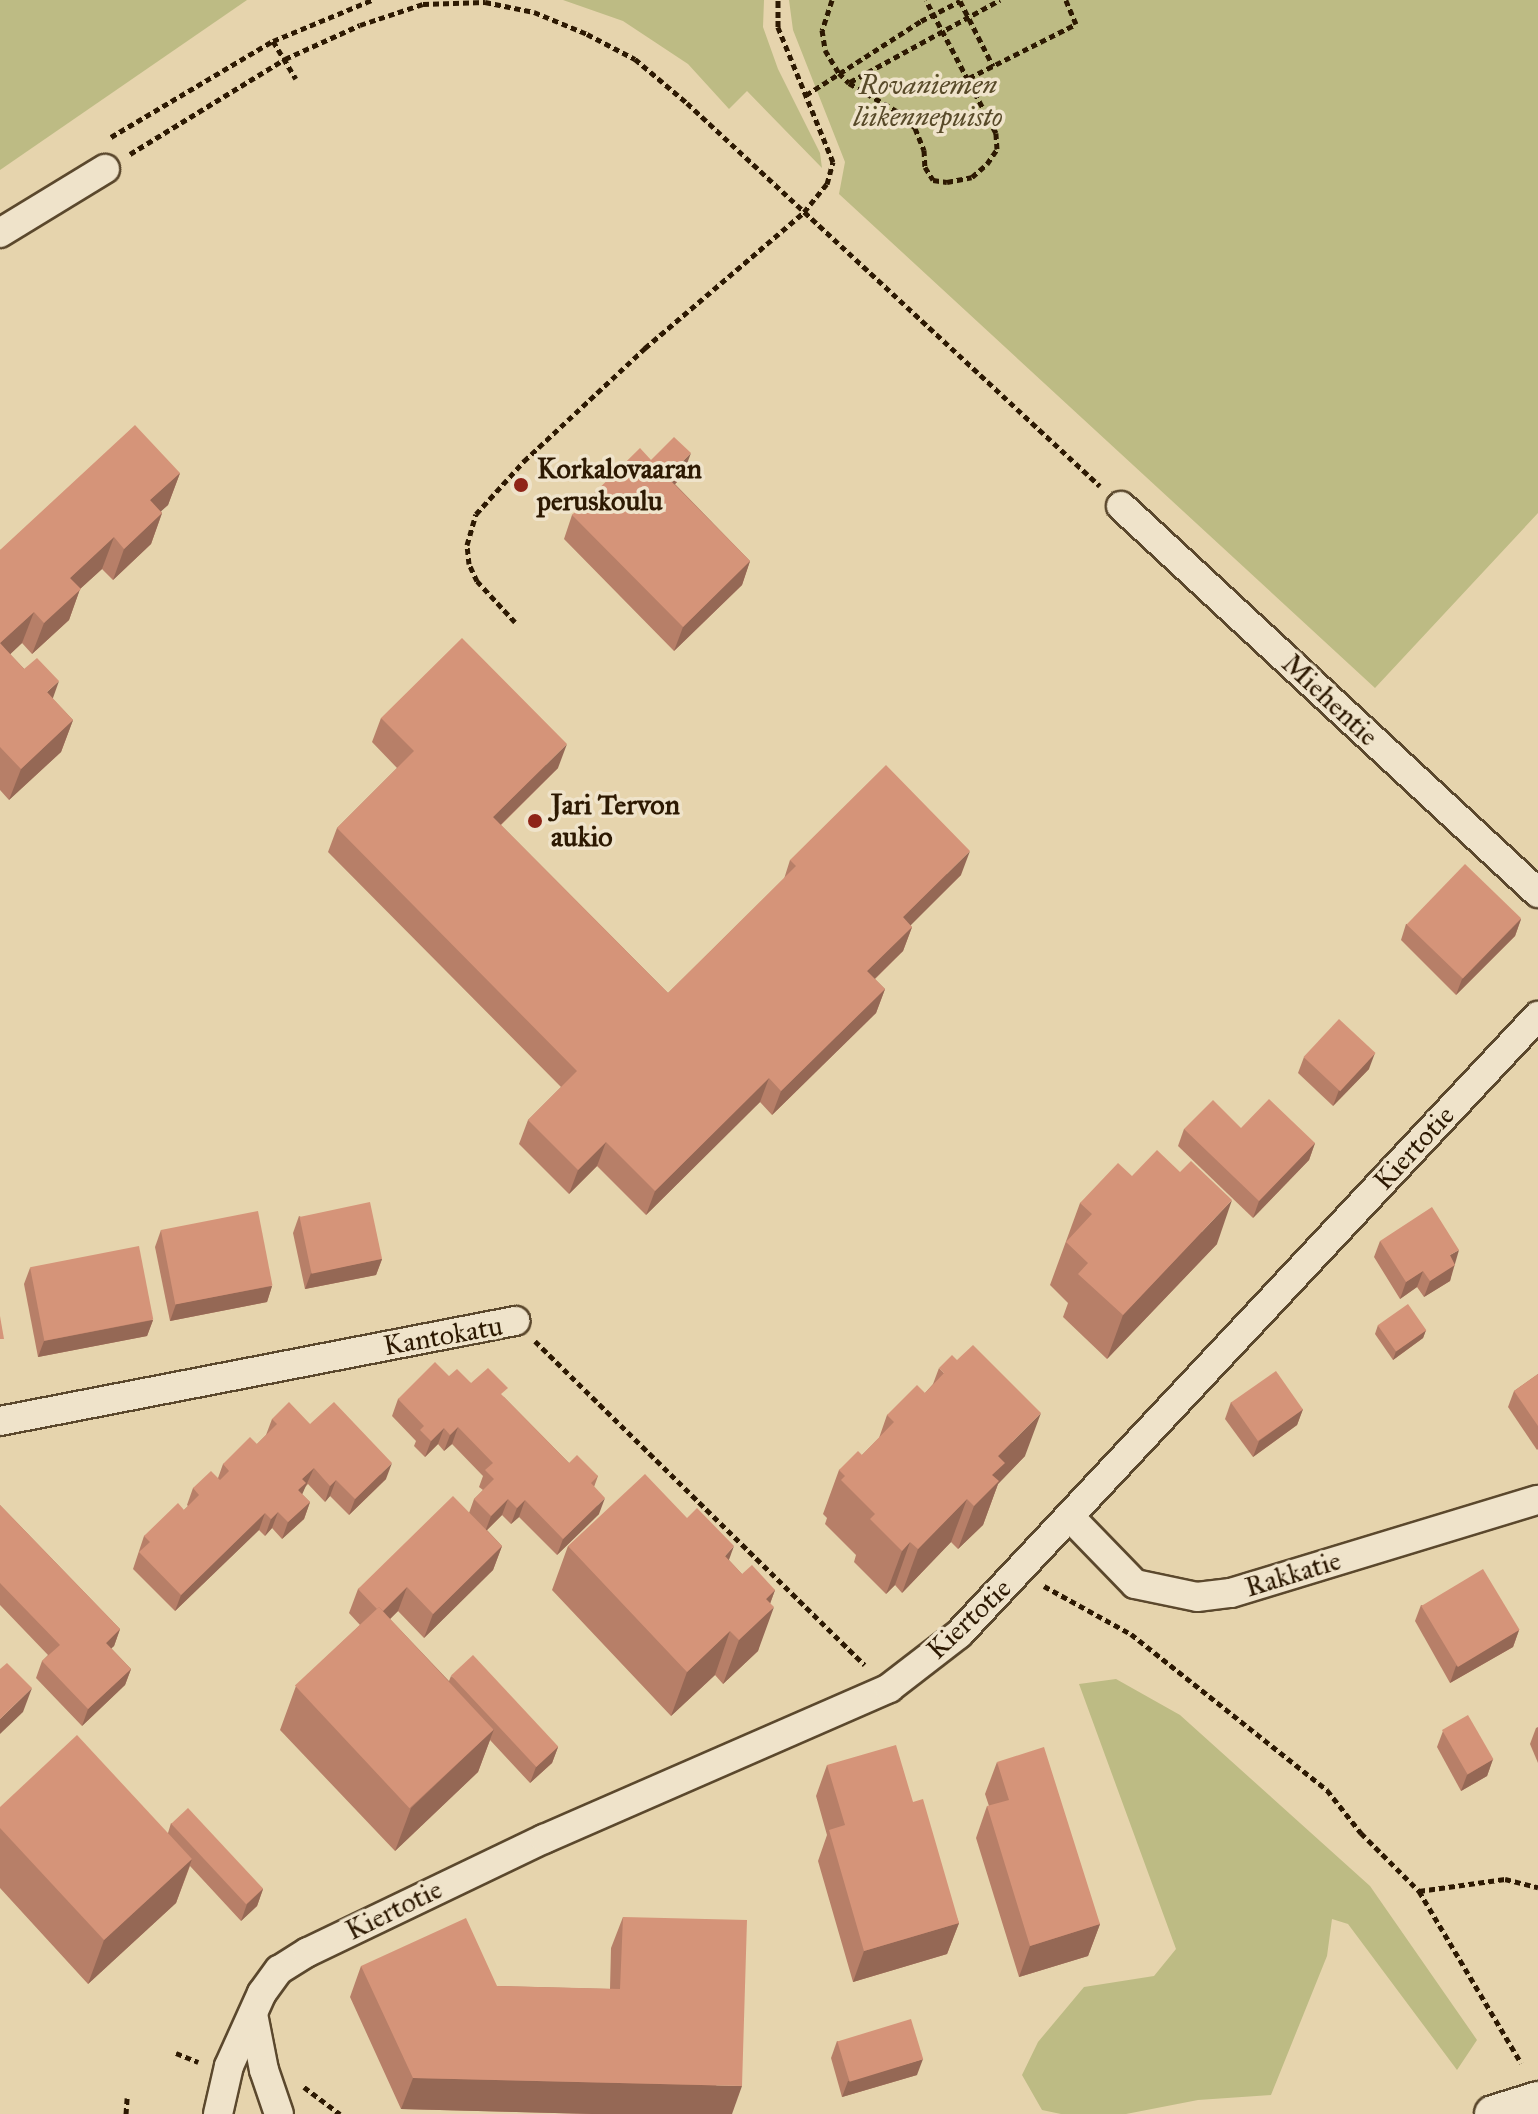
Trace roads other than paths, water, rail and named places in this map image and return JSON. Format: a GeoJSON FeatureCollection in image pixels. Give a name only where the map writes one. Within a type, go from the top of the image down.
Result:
{"type":"FeatureCollection","features":[{"type":"Feature","properties":{"kind":"street"},"geometry":{"type":"LineString","coordinates":[[0,233],[105,169]]}},
{"type":"Feature","properties":{"kind":"street","name":"Miehentie"},"geometry":{"type":"LineString","coordinates":[[1121,506],[1538,893]]}},
{"type":"Feature","properties":{"kind":"street","name":"Kiertotie"},"geometry":{"type":"LineString","coordinates":[[218,2114],[229,2066],[262,1993],[279,1970],[308,1952],[544,1839],[889,1688],[959,1634],[1538,1016]]}},
{"type":"Feature","properties":{"kind":"street","name":"Kantokatu"},"geometry":{"type":"LineString","coordinates":[[0,1421],[515,1321]]}},
{"type":"Feature","properties":{"kind":"street","name":"Rakkatie"},"geometry":{"type":"LineString","coordinates":[[1070,1517],[1135,1584],[1197,1597],[1231,1593],[1538,1500]]}},
{"type":"Feature","properties":{"kind":"street"},"geometry":{"type":"LineString","coordinates":[[253,2014],[264,2070],[279,2114]]}},
{"type":"Feature","properties":{"kind":"street"},"geometry":{"type":"LineString","coordinates":[[1493,2114],[1538,2100]]}},
{"type":"Feature","properties":{"kind":"place","name":"Korkalovaaran peruskoulu"},"geometry":{"type":"Point","coordinates":[521,485]}},
{"type":"Feature","properties":{"kind":"place","name":"Jari Tervon aukio"},"geometry":{"type":"Point","coordinates":[535,821]}},
{"type":"Feature","properties":{"kind":"park label","name":"Rovaniemen liikennepuisto"},"geometry":{"type":"Point","coordinates":[928,101]}}]}
